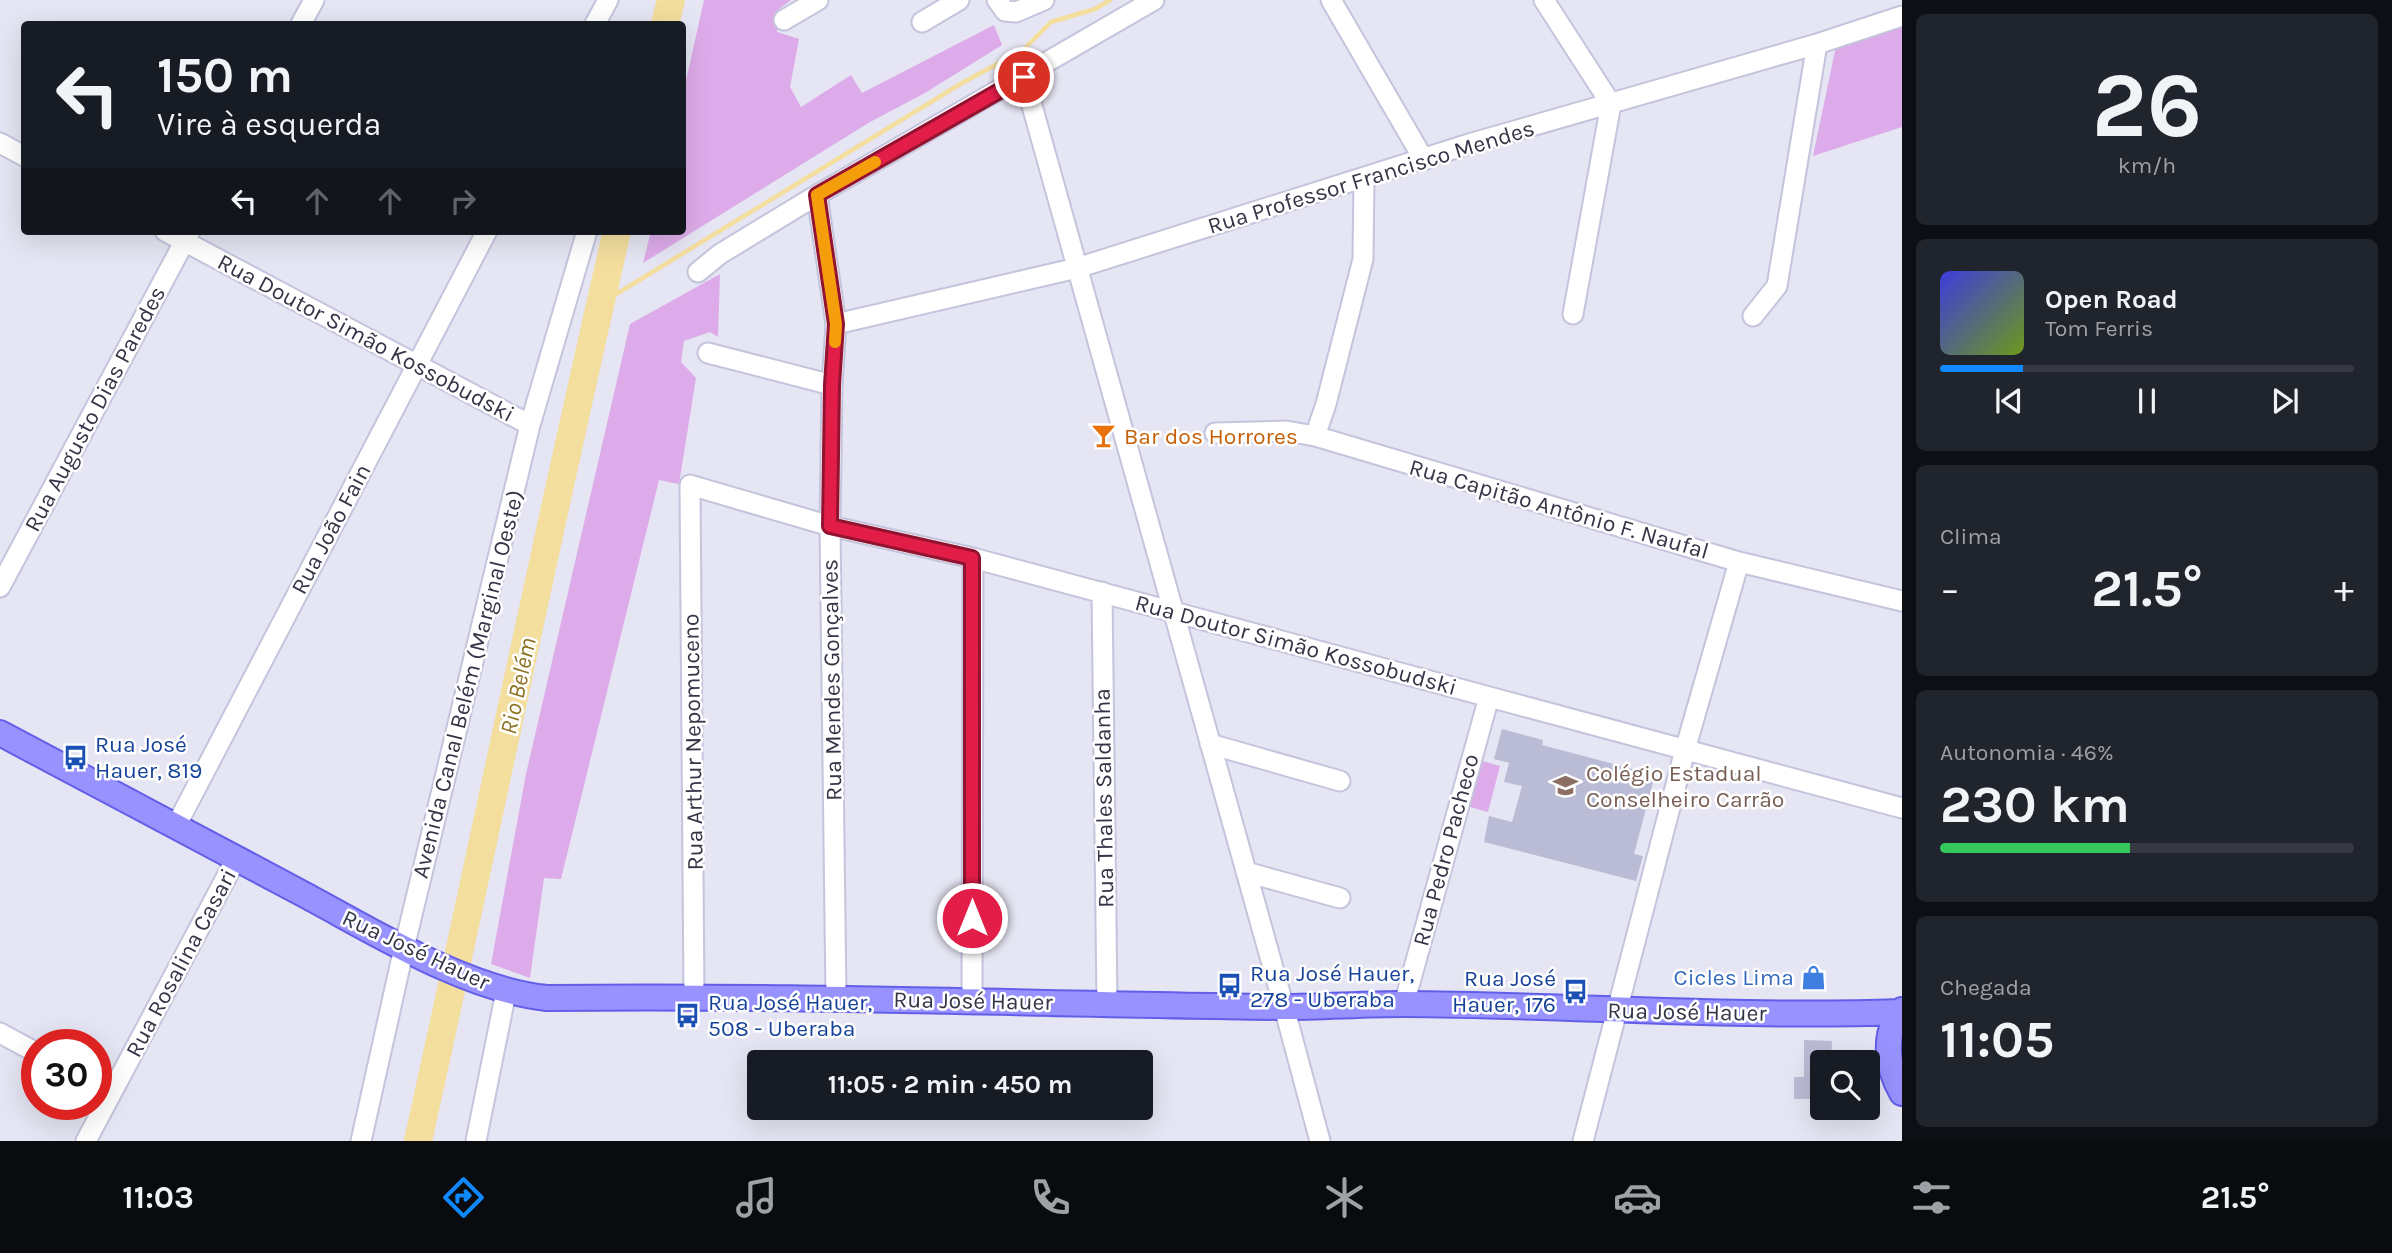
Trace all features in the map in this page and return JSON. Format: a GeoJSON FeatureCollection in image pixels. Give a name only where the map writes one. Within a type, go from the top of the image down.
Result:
{"type":"FeatureCollection","features":[{"type":"Feature","properties":{"kind":"main road","name":"Rua José Hauer"},"geometry":{"type":"LineString","coordinates":[[0,733],[411,951],[500,989],[547,998],[836,999],[1284,1007],[1404,1004],[1616,1011],[1841,1014],[1901,1011]]}},
{"type":"Feature","properties":{"kind":"main road"},"geometry":{"type":"LineString","coordinates":[[1901,1011],[1892,1025],[1888,1039],[1893,1073],[1902,1093]]}},
{"type":"Feature","properties":{"kind":"main road","name":"Rua José Hauer"},"geometry":{"type":"LineString","coordinates":[[1841,1014],[1864,1021],[1878,1033],[1890,1054]]}},
{"type":"Feature","properties":{"kind":"street"},"geometry":{"type":"LineString","coordinates":[[303,21],[314,0]]}},
{"type":"Feature","properties":{"kind":"street"},"geometry":{"type":"LineString","coordinates":[[597,21],[608,0]]}},
{"type":"Feature","properties":{"kind":"street"},"geometry":{"type":"LineString","coordinates":[[783,20],[818,0]]}},
{"type":"Feature","properties":{"kind":"street"},"geometry":{"type":"LineString","coordinates":[[922,22],[959,0]]}},
{"type":"Feature","properties":{"kind":"street"},"geometry":{"type":"LineString","coordinates":[[1001,6],[1016,12],[1044,0]]}},
{"type":"Feature","properties":{"kind":"street"},"geometry":{"type":"LineString","coordinates":[[698,272],[720,254],[817,195],[1024,77],[1131,6],[1154,0]]}},
{"type":"Feature","properties":{"kind":"street"},"geometry":{"type":"LineString","coordinates":[[1331,0],[1424,160]]}},
{"type":"Feature","properties":{"kind":"street"},"geometry":{"type":"LineString","coordinates":[[1544,0],[1611,104],[1573,314]]}},
{"type":"Feature","properties":{"kind":"street","name":"Rua Professor Francisco Mendes"},"geometry":{"type":"LineString","coordinates":[[836,324],[1077,268],[1469,144],[1817,44],[1902,16]]}},
{"type":"Feature","properties":{"kind":"street"},"geometry":{"type":"LineString","coordinates":[[1753,316],[1777,286],[1817,44]]}},
{"type":"Feature","properties":{"kind":"street"},"geometry":{"type":"LineString","coordinates":[[1024,77],[1320,1141]]}},
{"type":"Feature","properties":{"kind":"street"},"geometry":{"type":"LineString","coordinates":[[0,144],[21,154]]}},
{"type":"Feature","properties":{"kind":"street"},"geometry":{"type":"LineString","coordinates":[[1315,436],[1326,404],[1363,259],[1364,178]]}},
{"type":"Feature","properties":{"kind":"street","name":"Rua Mendes Gonçalves"},"geometry":{"type":"LineString","coordinates":[[817,195],[836,324],[832,385],[830,526],[836,999]]}},
{"type":"Feature","properties":{"kind":"street","name":"Rua João Fain"},"geometry":{"type":"LineString","coordinates":[[176,826],[485,235]]}},
{"type":"Feature","properties":{"kind":"street","name":"Avenida Canal Belém (Marginal Oeste)"},"geometry":{"type":"LineString","coordinates":[[361,1141],[411,951],[530,425],[586,235]]}},
{"type":"Feature","properties":{"kind":"street","name":"Rua Doutor Simão Kossobudski"},"geometry":{"type":"LineString","coordinates":[[188,236],[417,365],[530,425]]}},
{"type":"Feature","properties":{"kind":"street","name":"Rua Augusto Dias Paredes"},"geometry":{"type":"LineString","coordinates":[[0,587],[188,236]]}},
{"type":"Feature","properties":{"kind":"street"},"geometry":{"type":"LineString","coordinates":[[708,353],[832,385]]}},
{"type":"Feature","properties":{"kind":"street","name":"Rua Capitão Antônio F. Naufal"},"geometry":{"type":"LineString","coordinates":[[1215,433],[1286,432],[1315,436],[1739,562],[1902,601]]}},
{"type":"Feature","properties":{"kind":"street","name":"Rua Doutor Simão Kossobudski"},"geometry":{"type":"LineString","coordinates":[[690,485],[830,526],[972,558],[1902,808]]}},
{"type":"Feature","properties":{"kind":"street","name":"Rua Arthur Nepomuceno"},"geometry":{"type":"LineString","coordinates":[[690,485],[694,998]]}},
{"type":"Feature","properties":{"kind":"street"},"geometry":{"type":"LineString","coordinates":[[972,558],[972,1001]]}},
{"type":"Feature","properties":{"kind":"street"},"geometry":{"type":"LineString","coordinates":[[1583,1141],[1685,750],[1739,562]]}},
{"type":"Feature","properties":{"kind":"street","name":"Rua Thales Saldanha"},"geometry":{"type":"LineString","coordinates":[[1102,593],[1107,1003]]}},
{"type":"Feature","properties":{"kind":"street","name":"Rua Pedro Pacheco"},"geometry":{"type":"LineString","coordinates":[[1404,1004],[1489,697]]}},
{"type":"Feature","properties":{"kind":"street"},"geometry":{"type":"LineString","coordinates":[[1210,744],[1340,781]]}},
{"type":"Feature","properties":{"kind":"street","name":"Rua Rosalina Casari"},"geometry":{"type":"LineString","coordinates":[[112,1075],[236,859]]}},
{"type":"Feature","properties":{"kind":"street"},"geometry":{"type":"LineString","coordinates":[[1246,872],[1340,898]]}},
{"type":"Feature","properties":{"kind":"street"},"geometry":{"type":"LineString","coordinates":[[476,1141],[500,989]]}},
{"type":"Feature","properties":{"kind":"street"},"geometry":{"type":"LineString","coordinates":[[0,1033],[21,1044]]}},
{"type":"Feature","properties":{"kind":"street","name":"Rua Rosalina Casari"},"geometry":{"type":"LineString","coordinates":[[86,1141],[93,1120]]}},
{"type":"Feature","properties":{"kind":"shaded area"},"geometry":{"type":"Polygon","coordinates":[[[704,0],[791,0],[779,9],[777,32],[799,39],[790,87],[801,107],[851,75],[862,93],[994,25],[1002,45],[925,93],[870,122],[643,263],[650,235],[686,235],[686,81],[704,0]]]}},
{"type":"Feature","properties":{"kind":"shaded area"},"geometry":{"type":"Polygon","coordinates":[[[1902,26],[1902,127],[1813,156],[1836,46],[1902,26]]]}},
{"type":"Feature","properties":{"kind":"shaded area"},"geometry":{"type":"Polygon","coordinates":[[[720,274],[718,337],[710,332],[684,341],[681,362],[696,378],[679,484],[659,480],[561,879],[544,878],[530,978],[491,964],[526,774],[630,324],[720,274]]]}},
{"type":"Feature","properties":{"kind":"shaded area"},"geometry":{"type":"Polygon","coordinates":[[[1479,760],[1500,766],[1488,812],[1467,806],[1479,760]]]}},
{"type":"Feature","properties":{"kind":"building","name":"Colégio Estadual Conselheiro Carrão"},"geometry":{"type":"Polygon","coordinates":[[[1502,729],[1543,740],[1542,745],[1655,775],[1634,854],[1643,856],[1636,881],[1484,842],[1489,816],[1512,822],[1522,786],[1504,782],[1509,763],[1494,759],[1502,729]]]}},
{"type":"Feature","properties":{"kind":"building"},"geometry":{"type":"Polygon","coordinates":[[[1804,1040],[1832,1041],[1832,1050],[1810,1050],[1810,1099],[1794,1099],[1794,1077],[1804,1077],[1804,1040]]]}},
{"type":"Feature","properties":{"kind":"waterway","name":"Rio Belém"},"geometry":{"type":"LineString","coordinates":[[666,21],[671,0]]}},
{"type":"Feature","properties":{"kind":"waterway"},"geometry":{"type":"LineString","coordinates":[[600,304],[962,83],[1023,50],[1051,22],[1095,9],[1110,0]]}},
{"type":"Feature","properties":{"kind":"waterway","name":"Rio Belém"},"geometry":{"type":"LineString","coordinates":[[418,1141],[616,235]]}},
{"type":"Feature","properties":{"kind":"slow traffic"},"geometry":{"type":"LineString","coordinates":[[835,342],[836,324],[817,195],[875,162]]}},
{"type":"Feature","properties":{"kind":"place","name":"Bar dos Horrores"},"geometry":{"type":"Point","coordinates":[1104,436]}},
{"type":"Feature","properties":{"kind":"place","name":"Rua José Hauer, 819"},"geometry":{"type":"Point","coordinates":[75,757]}},
{"type":"Feature","properties":{"kind":"place","name":"Colégio Estadual Conselheiro Carrão"},"geometry":{"type":"Point","coordinates":[1566,786]}},
{"type":"Feature","properties":{"kind":"place","name":"Cicles Lima"},"geometry":{"type":"Point","coordinates":[1814,977]}},
{"type":"Feature","properties":{"kind":"place","name":"Rua José Hauer, 278 - Uberaba"},"geometry":{"type":"Point","coordinates":[1230,986]}},
{"type":"Feature","properties":{"kind":"place","name":"Rua José Hauer, 176"},"geometry":{"type":"Point","coordinates":[1576,991]}},
{"type":"Feature","properties":{"kind":"place","name":"Rua José Hauer, 508 - Uberaba"},"geometry":{"type":"Point","coordinates":[688,1015]}},
{"type":"Feature","properties":{"kind":"route"},"geometry":{"type":"LineString","coordinates":[[972,918],[972,558],[830,526],[832,385],[836,324],[817,195],[1024,77]]}}]}
